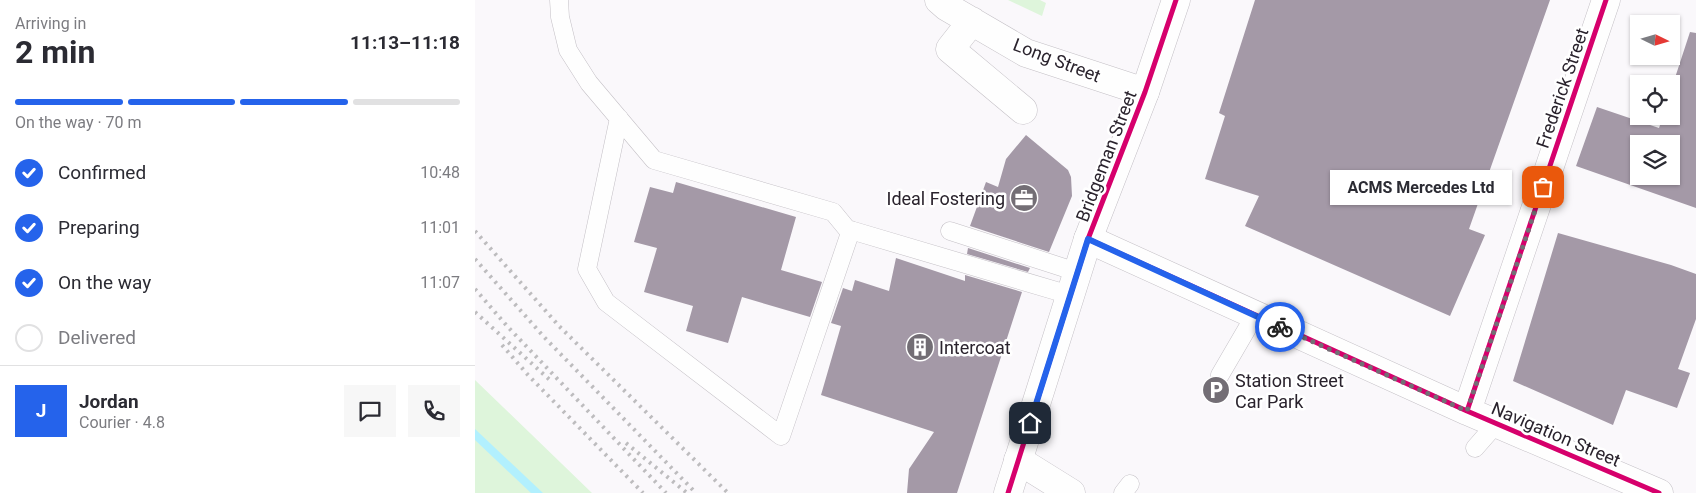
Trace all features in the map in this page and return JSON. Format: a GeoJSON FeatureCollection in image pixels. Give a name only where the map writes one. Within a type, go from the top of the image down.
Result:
{"type":"FeatureCollection","features":[{"type":"Feature","properties":{"kind":"street","name":"Long Street"},"geometry":{"type":"LineString","coordinates":[[939,0],[947,7],[1027,53],[1145,92]]}},
{"type":"Feature","properties":{"kind":"street","name":"Bridgeman Street"},"geometry":{"type":"LineString","coordinates":[[1008,493],[1088,239],[1145,92],[1176,0]]}},
{"type":"Feature","properties":{"kind":"street","name":"Frederick Street"},"geometry":{"type":"LineString","coordinates":[[1467,411],[1606,0]]}},
{"type":"Feature","properties":{"kind":"street"},"geometry":{"type":"LineString","coordinates":[[972,21],[950,48],[1023,110]]}},
{"type":"Feature","properties":{"kind":"street","name":"Navigation Street"},"geometry":{"type":"LineString","coordinates":[[1088,239],[1467,411],[1659,493]]}},
{"type":"Feature","properties":{"kind":"street"},"geometry":{"type":"LineString","coordinates":[[1018,460],[1071,493]]}},
{"type":"Feature","properties":{"kind":"lane"},"geometry":{"type":"LineString","coordinates":[[559,0],[560,17],[568,50],[589,83],[654,160],[833,212],[847,229],[1074,284]]}},
{"type":"Feature","properties":{"kind":"lane"},"geometry":{"type":"LineString","coordinates":[[619,118],[587,269],[606,302],[781,436],[851,230]]}},
{"type":"Feature","properties":{"kind":"lane"},"geometry":{"type":"LineString","coordinates":[[950,231],[1074,284]]}},
{"type":"Feature","properties":{"kind":"lane"},"geometry":{"type":"LineString","coordinates":[[1220,375],[1255,315]]}},
{"type":"Feature","properties":{"kind":"lane"},"geometry":{"type":"LineString","coordinates":[[1475,448],[1497,424]]}},
{"type":"Feature","properties":{"kind":"green space"},"geometry":{"type":"Polygon","coordinates":[[[1008,0],[1040,0],[1046,3],[1042,16],[1008,0]]]}},
{"type":"Feature","properties":{"kind":"green space"},"geometry":{"type":"Polygon","coordinates":[[[475,380],[592,493],[475,493],[475,380]]]}},
{"type":"Feature","properties":{"kind":"water"},"geometry":{"type":"Polygon","coordinates":[[[475,429],[543,493],[531,493],[475,440],[475,429]]]}},
{"type":"Feature","properties":{"kind":"building"},"geometry":{"type":"Polygon","coordinates":[[[1255,0],[1550,0],[1469,229],[1485,235],[1450,316],[1245,226],[1259,196],[1205,179],[1225,116],[1219,113],[1255,0]]]}},
{"type":"Feature","properties":{"kind":"building"},"geometry":{"type":"Polygon","coordinates":[[[1690,32],[1696,33],[1696,208],[1630,185],[1680,185],[1680,135],[1630,135],[1630,185],[1576,166],[1597,107],[1630,118],[1630,125],[1650,125],[1659,128],[1660,125],[1680,125],[1680,75],[1676,75],[1690,32]]]}},
{"type":"Feature","properties":{"kind":"building","name":"Ideal Fostering"},"geometry":{"type":"Polygon","coordinates":[[[1026,135],[1068,170],[1071,177],[1072,196],[1049,252],[970,226],[986,182],[998,187],[1006,159],[1026,135]]]}},
{"type":"Feature","properties":{"kind":"building"},"geometry":{"type":"Polygon","coordinates":[[[676,182],[796,217],[781,270],[822,282],[810,317],[742,297],[728,343],[686,331],[693,306],[644,292],[657,248],[634,242],[650,187],[673,193],[676,182]]]}},
{"type":"Feature","properties":{"kind":"building"},"geometry":{"type":"Polygon","coordinates":[[[1558,233],[1671,265],[1696,274],[1696,319],[1678,369],[1690,373],[1677,408],[1626,390],[1613,425],[1513,381],[1558,233]]]}},
{"type":"Feature","properties":{"kind":"building"},"geometry":{"type":"Polygon","coordinates":[[[968,248],[1030,268],[1028,272],[967,254],[968,248]]]}},
{"type":"Feature","properties":{"kind":"building","name":"Intercoat"},"geometry":{"type":"Polygon","coordinates":[[[896,258],[965,281],[965,275],[1022,292],[957,493],[907,493],[909,469],[934,432],[821,395],[841,326],[831,323],[843,288],[852,291],[855,280],[889,291],[896,258]]]}},
{"type":"Feature","properties":{"kind":"railway"},"geometry":{"type":"LineString","coordinates":[[475,231],[559,326],[728,493]]}},
{"type":"Feature","properties":{"kind":"railway"},"geometry":{"type":"LineString","coordinates":[[475,259],[544,337],[696,493]]}},
{"type":"Feature","properties":{"kind":"railway"},"geometry":{"type":"LineString","coordinates":[[475,289],[507,326],[666,493]]}},
{"type":"Feature","properties":{"kind":"railway"},"geometry":{"type":"LineString","coordinates":[[475,312],[551,381]]}},
{"type":"Feature","properties":{"kind":"railway"},"geometry":{"type":"LineString","coordinates":[[502,345],[528,375],[643,493]]}},
{"type":"Feature","properties":{"kind":"railway"},"geometry":{"type":"LineString","coordinates":[[626,443],[687,493]]}},
{"type":"Feature","properties":{"kind":"cycle path"},"geometry":{"type":"LineString","coordinates":[[1008,493],[1088,239],[1145,92],[1176,0]]}},
{"type":"Feature","properties":{"kind":"cycle path"},"geometry":{"type":"LineString","coordinates":[[1467,411],[1606,0]]}},
{"type":"Feature","properties":{"kind":"cycle path"},"geometry":{"type":"LineString","coordinates":[[1088,239],[1467,411],[1659,493]]}},
{"type":"Feature","properties":{"kind":"way so far"},"geometry":{"type":"LineString","coordinates":[[1280,327],[1467,411],[1543,187]]}},
{"type":"Feature","properties":{"kind":"place","name":"ACMS Mercedes Ltd"},"geometry":{"type":"Point","coordinates":[1543,187]}},
{"type":"Feature","properties":{"kind":"place","name":"Ideal Fostering"},"geometry":{"type":"Point","coordinates":[1024,198]}},
{"type":"Feature","properties":{"kind":"place","name":"Intercoat"},"geometry":{"type":"Point","coordinates":[920,347]}},
{"type":"Feature","properties":{"kind":"place","name":"Station Street Car Park"},"geometry":{"type":"Point","coordinates":[1216,390]}},
{"type":"Feature","properties":{"kind":"route"},"geometry":{"type":"LineString","coordinates":[[1030,423],[1088,239],[1280,327]]}}]}
